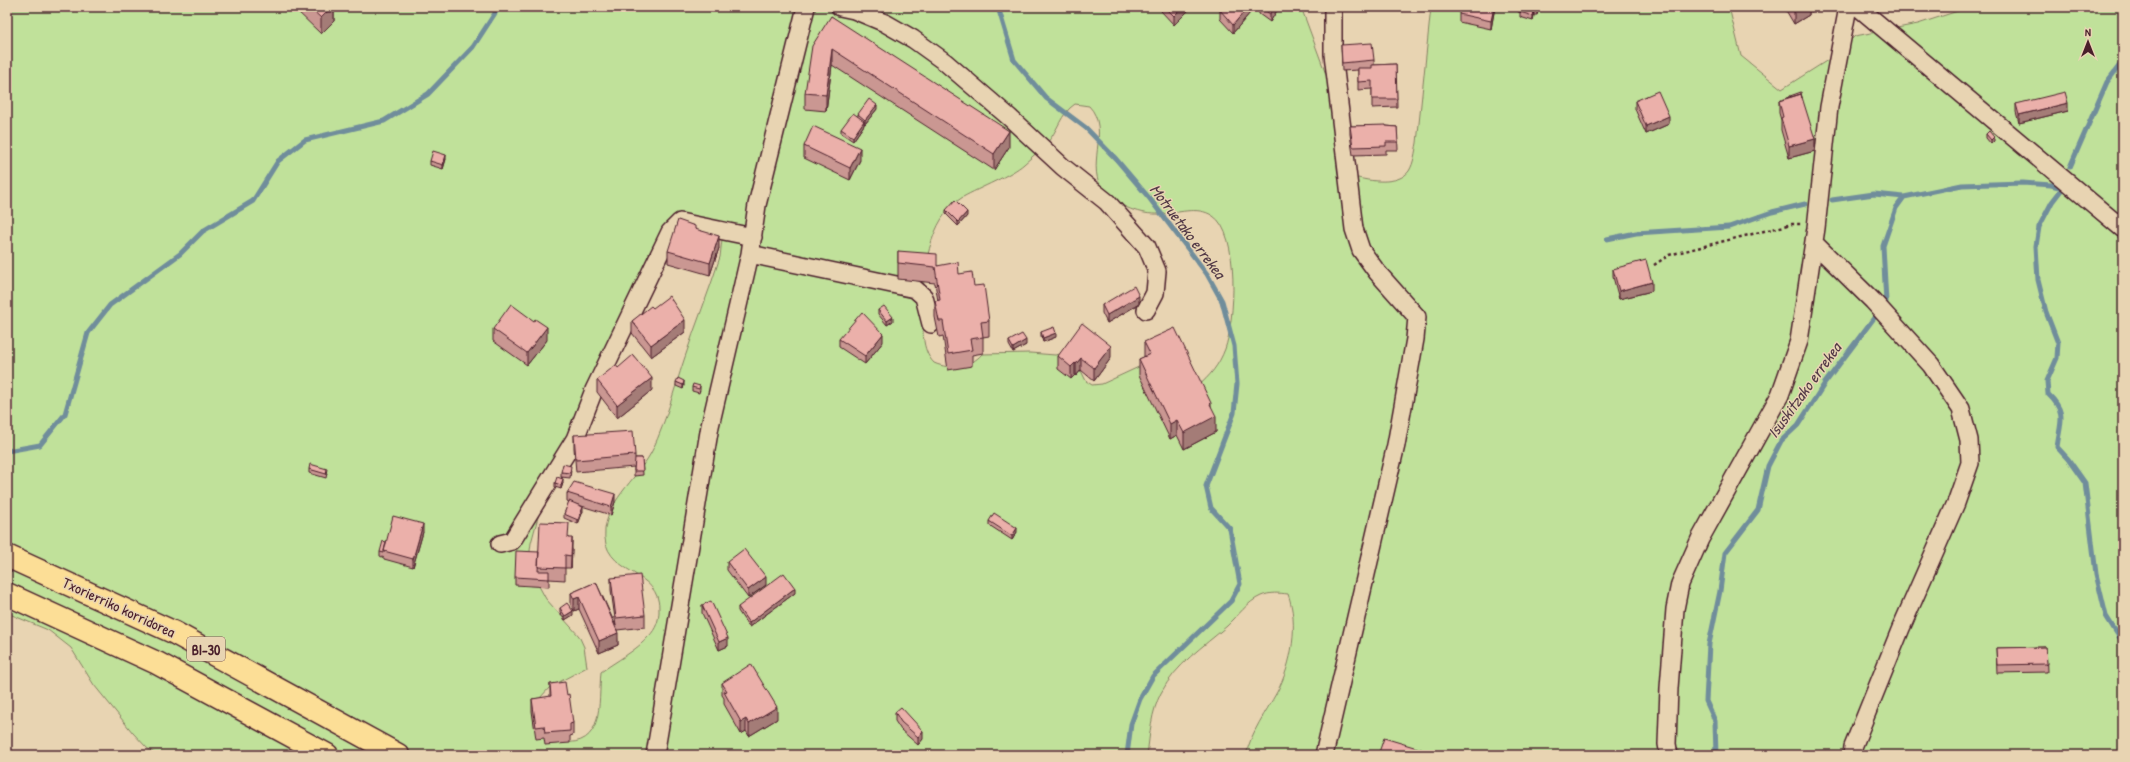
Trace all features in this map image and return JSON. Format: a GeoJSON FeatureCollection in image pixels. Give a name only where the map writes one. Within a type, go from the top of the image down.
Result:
{"type":"FeatureCollection","features":[{"type":"Feature","properties":{"kind":"highway","name":"Txorierriko korridorea"},"geometry":{"type":"LineString","coordinates":[[7,556],[173,632],[398,755]]}},
{"type":"Feature","properties":{"kind":"highway","name":"BI-30"},"geometry":{"type":"LineString","coordinates":[[7,594],[157,663],[327,755]]}},
{"type":"Feature","properties":{"kind":"street"},"geometry":{"type":"LineString","coordinates":[[655,755],[710,426],[751,245],[758,205],[803,26],[806,7]]}},
{"type":"Feature","properties":{"kind":"street"},"geometry":{"type":"LineString","coordinates":[[840,7],[854,10],[885,23],[913,39],[945,62],[1009,117],[1063,167],[1107,202],[1146,247],[1157,271],[1155,293],[1146,310]]}},
{"type":"Feature","properties":{"kind":"street"},"geometry":{"type":"LineString","coordinates":[[1324,755],[1396,445],[1415,339],[1417,317],[1377,272],[1361,250],[1354,229],[1333,54],[1333,7]]}},
{"type":"Feature","properties":{"kind":"street"},"geometry":{"type":"LineString","coordinates":[[1669,755],[1667,744],[1669,688],[1675,609],[1680,584],[1700,539],[1780,395],[1799,341],[1814,244],[1829,107],[1848,7]]}},
{"type":"Feature","properties":{"kind":"street"},"geometry":{"type":"LineString","coordinates":[[1858,7],[2123,229]]}},
{"type":"Feature","properties":{"kind":"street"},"geometry":{"type":"LineString","coordinates":[[500,544],[512,541],[576,439],[594,390],[670,232],[680,222],[751,245],[915,289],[924,297],[931,324]]}},
{"type":"Feature","properties":{"kind":"street"},"geometry":{"type":"LineString","coordinates":[[1814,244],[1878,306],[1931,365],[1961,409],[1969,440],[1970,463],[1956,503],[1901,628],[1853,747],[1852,755]]}},
{"type":"Feature","properties":{"kind":"path"},"geometry":{"type":"LineString","coordinates":[[1654,264],[1669,255],[1792,224],[1816,224]]}},
{"type":"Feature","properties":{"kind":"green space"},"geometry":{"type":"Polygon","coordinates":[[[7,7],[1301,7],[1331,88],[1354,177],[1375,181],[1391,181],[1404,176],[1411,168],[1413,161],[1417,143],[1431,7],[1729,7],[1741,56],[1782,89],[1831,58],[1855,36],[1918,24],[1970,7],[2123,7],[2123,755],[1246,755],[1251,738],[1282,681],[1290,657],[1293,618],[1288,594],[1274,593],[1264,595],[1251,602],[1227,626],[1191,656],[1174,673],[1161,693],[1155,708],[1151,723],[1147,755],[157,755],[147,748],[133,733],[94,685],[71,648],[48,630],[7,613],[7,7]],[[1075,104],[1062,118],[1047,143],[1024,164],[1004,177],[963,197],[951,206],[942,219],[930,248],[924,281],[923,331],[927,352],[934,363],[947,367],[953,367],[966,365],[977,359],[982,354],[1030,353],[1055,355],[1072,352],[1086,381],[1092,385],[1102,384],[1143,365],[1197,387],[1206,379],[1220,360],[1225,349],[1231,319],[1233,279],[1231,258],[1228,240],[1222,225],[1213,216],[1200,211],[1152,214],[1130,209],[1117,202],[1105,192],[1099,183],[1096,172],[1098,126],[1095,116],[1089,106],[1075,104]],[[683,226],[541,506],[531,543],[528,566],[546,599],[579,636],[584,647],[587,667],[550,687],[539,699],[561,742],[575,742],[585,738],[592,730],[599,710],[601,672],[644,641],[654,630],[658,621],[659,611],[657,597],[651,587],[612,556],[606,544],[605,529],[612,507],[641,469],[658,438],[720,257],[722,239],[683,226]]]}},
{"type":"Feature","properties":{"kind":"building"},"geometry":{"type":"Polygon","coordinates":[[[309,7],[332,7],[321,18],[309,7]]]}},
{"type":"Feature","properties":{"kind":"building"},"geometry":{"type":"Polygon","coordinates":[[[1165,7],[1183,7],[1174,16],[1165,7]]]}},
{"type":"Feature","properties":{"kind":"building"},"geometry":{"type":"Polygon","coordinates":[[[1223,7],[1248,7],[1233,25],[1220,10],[1223,7]]]}},
{"type":"Feature","properties":{"kind":"building"},"geometry":{"type":"Polygon","coordinates":[[[1260,7],[1274,7],[1270,14],[1260,7]]]}},
{"type":"Feature","properties":{"kind":"building"},"geometry":{"type":"Polygon","coordinates":[[[1460,7],[1494,7],[1491,21],[1459,14],[1460,7]]]}},
{"type":"Feature","properties":{"kind":"building"},"geometry":{"type":"Polygon","coordinates":[[[1538,7],[1537,11],[1534,11],[1533,16],[1520,12],[1521,9],[1518,8],[1538,7]]]}},
{"type":"Feature","properties":{"kind":"building"},"geometry":{"type":"Polygon","coordinates":[[[1791,7],[1802,7],[1794,12],[1791,7]]]}},
{"type":"Feature","properties":{"kind":"building"},"geometry":{"type":"Polygon","coordinates":[[[831,16],[1009,131],[994,154],[832,49],[826,95],[805,93],[812,46],[831,16]]]}},
{"type":"Feature","properties":{"kind":"building"},"geometry":{"type":"Polygon","coordinates":[[[1372,43],[1374,60],[1342,63],[1341,45],[1372,43]]]}},
{"type":"Feature","properties":{"kind":"building"},"geometry":{"type":"Polygon","coordinates":[[[1396,64],[1397,99],[1372,99],[1372,81],[1358,82],[1358,68],[1372,68],[1372,65],[1396,64]]]}},
{"type":"Feature","properties":{"kind":"building"},"geometry":{"type":"Polygon","coordinates":[[[1658,91],[1669,116],[1646,126],[1635,101],[1658,91]]]}},
{"type":"Feature","properties":{"kind":"building"},"geometry":{"type":"Polygon","coordinates":[[[1801,92],[1802,98],[1801,94],[1790,96],[1801,92]]]}},
{"type":"Feature","properties":{"kind":"building"},"geometry":{"type":"Polygon","coordinates":[[[2065,92],[2068,103],[2019,115],[2016,104],[2065,92]]]}},
{"type":"Feature","properties":{"kind":"building"},"geometry":{"type":"Polygon","coordinates":[[[1801,94],[1815,139],[1789,146],[1781,118],[1783,117],[1779,101],[1801,94]]]}},
{"type":"Feature","properties":{"kind":"building"},"geometry":{"type":"Polygon","coordinates":[[[869,99],[877,105],[865,120],[858,114],[869,99]]]}},
{"type":"Feature","properties":{"kind":"building"},"geometry":{"type":"Polygon","coordinates":[[[853,113],[864,121],[853,137],[841,129],[853,113]]]}},
{"type":"Feature","properties":{"kind":"building"},"geometry":{"type":"Polygon","coordinates":[[[1386,125],[1397,127],[1398,142],[1386,142],[1386,146],[1353,147],[1350,126],[1386,125]]]}},
{"type":"Feature","properties":{"kind":"building"},"geometry":{"type":"Polygon","coordinates":[[[813,126],[860,148],[850,168],[804,146],[813,126]]]}},
{"type":"Feature","properties":{"kind":"building"},"geometry":{"type":"Polygon","coordinates":[[[1989,131],[1994,137],[1991,140],[1986,134],[1989,131]]]}},
{"type":"Feature","properties":{"kind":"building"},"geometry":{"type":"Polygon","coordinates":[[[433,151],[446,155],[443,165],[430,161],[433,151]]]}},
{"type":"Feature","properties":{"kind":"building"},"geometry":{"type":"Polygon","coordinates":[[[955,200],[967,212],[958,222],[946,210],[955,200]]]}},
{"type":"Feature","properties":{"kind":"building"},"geometry":{"type":"Polygon","coordinates":[[[678,220],[695,226],[695,229],[719,236],[710,263],[668,251],[678,220]]]}},
{"type":"Feature","properties":{"kind":"building"},"geometry":{"type":"Polygon","coordinates":[[[898,251],[937,254],[937,266],[958,262],[959,274],[972,272],[974,286],[984,285],[989,321],[981,322],[983,337],[970,339],[972,350],[948,354],[943,321],[939,321],[935,301],[940,300],[935,267],[898,263],[898,251]]]}},
{"type":"Feature","properties":{"kind":"building"},"geometry":{"type":"Polygon","coordinates":[[[1646,260],[1652,282],[1619,291],[1613,269],[1646,260]]]}},
{"type":"Feature","properties":{"kind":"building"},"geometry":{"type":"Polygon","coordinates":[[[1134,286],[1139,296],[1107,315],[1102,305],[1134,286]]]}},
{"type":"Feature","properties":{"kind":"building"},"geometry":{"type":"Polygon","coordinates":[[[669,296],[685,320],[651,345],[632,321],[651,306],[653,308],[669,296]]]}},
{"type":"Feature","properties":{"kind":"building"},"geometry":{"type":"Polygon","coordinates":[[[511,304],[534,321],[535,319],[547,327],[527,353],[493,329],[511,304]]]}},
{"type":"Feature","properties":{"kind":"building"},"geometry":{"type":"Polygon","coordinates":[[[884,306],[893,317],[887,321],[878,310],[884,306]]]}},
{"type":"Feature","properties":{"kind":"building"},"geometry":{"type":"Polygon","coordinates":[[[862,312],[883,334],[865,356],[839,339],[862,312]]]}},
{"type":"Feature","properties":{"kind":"building"},"geometry":{"type":"Polygon","coordinates":[[[1082,323],[1111,346],[1094,368],[1081,358],[1071,367],[1058,356],[1082,323]]]}},
{"type":"Feature","properties":{"kind":"building"},"geometry":{"type":"Polygon","coordinates":[[[1054,327],[1056,333],[1043,338],[1041,332],[1054,327]]]}},
{"type":"Feature","properties":{"kind":"building"},"geometry":{"type":"Polygon","coordinates":[[[1175,328],[1216,416],[1184,433],[1177,420],[1170,424],[1139,359],[1150,354],[1144,342],[1175,328]]]}},
{"type":"Feature","properties":{"kind":"building"},"geometry":{"type":"Polygon","coordinates":[[[1022,334],[1026,340],[1013,348],[1009,341],[1022,334]]]}},
{"type":"Feature","properties":{"kind":"building"},"geometry":{"type":"Polygon","coordinates":[[[633,355],[652,378],[617,405],[597,380],[616,365],[618,368],[633,355]]]}},
{"type":"Feature","properties":{"kind":"building"},"geometry":{"type":"Polygon","coordinates":[[[678,378],[684,381],[683,385],[676,382],[678,378]]]}},
{"type":"Feature","properties":{"kind":"building"},"geometry":{"type":"Polygon","coordinates":[[[693,384],[700,386],[699,389],[692,387],[693,384]]]}},
{"type":"Feature","properties":{"kind":"building"},"geometry":{"type":"Polygon","coordinates":[[[633,431],[635,455],[576,460],[574,435],[633,431]]]}},
{"type":"Feature","properties":{"kind":"building"},"geometry":{"type":"Polygon","coordinates":[[[635,458],[642,458],[643,471],[634,471],[635,458]]]}},
{"type":"Feature","properties":{"kind":"building"},"geometry":{"type":"Polygon","coordinates":[[[310,464],[327,469],[326,474],[309,469],[310,464]]]}},
{"type":"Feature","properties":{"kind":"building"},"geometry":{"type":"Polygon","coordinates":[[[563,464],[571,466],[570,473],[561,472],[563,464]]]}},
{"type":"Feature","properties":{"kind":"building"},"geometry":{"type":"Polygon","coordinates":[[[557,477],[563,479],[561,485],[555,483],[557,477]]]}},
{"type":"Feature","properties":{"kind":"building"},"geometry":{"type":"Polygon","coordinates":[[[574,482],[615,494],[611,507],[567,493],[574,482]]]}},
{"type":"Feature","properties":{"kind":"building"},"geometry":{"type":"Polygon","coordinates":[[[569,501],[583,507],[578,520],[564,514],[569,501]]]}},
{"type":"Feature","properties":{"kind":"building"},"geometry":{"type":"Polygon","coordinates":[[[994,513],[1017,528],[1012,536],[989,521],[994,513]]]}},
{"type":"Feature","properties":{"kind":"building"},"geometry":{"type":"Polygon","coordinates":[[[393,516],[423,524],[413,559],[384,551],[393,516]]]}},
{"type":"Feature","properties":{"kind":"building"},"geometry":{"type":"Polygon","coordinates":[[[540,522],[569,523],[568,538],[572,538],[571,556],[565,555],[565,568],[538,567],[540,522]]]}},
{"type":"Feature","properties":{"kind":"building"},"geometry":{"type":"Polygon","coordinates":[[[383,541],[386,542],[384,553],[380,552],[383,541]]]}},
{"type":"Feature","properties":{"kind":"building"},"geometry":{"type":"Polygon","coordinates":[[[744,549],[766,577],[748,590],[727,562],[744,549]]]}},
{"type":"Feature","properties":{"kind":"building"},"geometry":{"type":"Polygon","coordinates":[[[516,551],[539,552],[538,571],[549,571],[549,579],[515,577],[516,551]]]}},
{"type":"Feature","properties":{"kind":"building"},"geometry":{"type":"Polygon","coordinates":[[[784,573],[795,588],[749,623],[738,607],[784,573]]]}},
{"type":"Feature","properties":{"kind":"building"},"geometry":{"type":"Polygon","coordinates":[[[640,575],[645,615],[616,618],[611,578],[640,575]]]}},
{"type":"Feature","properties":{"kind":"building"},"geometry":{"type":"Polygon","coordinates":[[[596,582],[618,633],[599,641],[579,597],[574,599],[571,593],[596,582]]]}},
{"type":"Feature","properties":{"kind":"building"},"geometry":{"type":"Polygon","coordinates":[[[711,601],[728,638],[719,642],[702,605],[711,601]]]}},
{"type":"Feature","properties":{"kind":"building"},"geometry":{"type":"Polygon","coordinates":[[[567,603],[573,611],[565,616],[560,608],[567,603]]]}},
{"type":"Feature","properties":{"kind":"building"},"geometry":{"type":"Polygon","coordinates":[[[2046,647],[2047,664],[1997,665],[1996,648],[2046,647]]]}},
{"type":"Feature","properties":{"kind":"building"},"geometry":{"type":"Polygon","coordinates":[[[751,664],[777,707],[749,724],[746,719],[741,722],[724,692],[727,691],[722,683],[751,664]]]}},
{"type":"Feature","properties":{"kind":"building"},"geometry":{"type":"Polygon","coordinates":[[[565,682],[567,695],[569,694],[573,723],[570,724],[570,731],[545,733],[544,726],[536,727],[532,699],[551,696],[550,684],[565,682]]]}},
{"type":"Feature","properties":{"kind":"building"},"geometry":{"type":"Polygon","coordinates":[[[901,707],[923,731],[918,737],[901,722],[895,712],[901,707]]]}},
{"type":"Feature","properties":{"kind":"building"},"geometry":{"type":"Polygon","coordinates":[[[1384,738],[1424,750],[1422,755],[1378,755],[1384,738]]]}},
{"type":"Feature","properties":{"kind":"waterway"},"geometry":{"type":"LineString","coordinates":[[7,451],[40,445],[65,414],[88,333],[110,305],[180,254],[203,231],[253,201],[278,161],[305,140],[384,121],[428,94],[473,47],[499,7]]}},
{"type":"Feature","properties":{"kind":"waterway","name":"Motruetako errekea"},"geometry":{"type":"LineString","coordinates":[[998,7],[1014,60],[1046,98],[1086,128],[1116,159],[1150,199],[1207,274],[1222,301],[1234,346],[1237,384],[1234,413],[1206,486],[1211,508],[1230,529],[1240,584],[1231,601],[1153,676],[1140,699],[1131,724],[1127,755]]}},
{"type":"Feature","properties":{"kind":"waterway","name":"Isuskitzako errekea"},"geometry":{"type":"LineString","coordinates":[[2070,167],[2107,82],[2123,61]]}},
{"type":"Feature","properties":{"kind":"waterway","name":"Isuskitzako errekea"},"geometry":{"type":"LineString","coordinates":[[1716,755],[1715,721],[1706,701],[1709,644],[1720,591],[1725,553],[1758,510],[1768,466],[1781,441],[1798,425],[1825,383],[1886,302],[1883,246],[1896,208],[1904,197],[1962,185],[2023,183],[2051,185],[2063,188]]}},
{"type":"Feature","properties":{"kind":"waterway"},"geometry":{"type":"LineString","coordinates":[[2062,189],[2052,202],[2039,227],[2036,246],[2038,280],[2046,312],[2058,343],[2057,358],[2047,381],[2048,394],[2058,407],[2061,418],[2057,447],[2068,459],[2085,483],[2096,574],[2106,616],[2123,643]]}},
{"type":"Feature","properties":{"kind":"waterway"},"geometry":{"type":"LineString","coordinates":[[1832,200],[1874,194],[1904,197]]}},
{"type":"Feature","properties":{"kind":"waterway"},"geometry":{"type":"LineString","coordinates":[[1607,239],[1636,233],[1729,227],[1772,212],[1805,204]]}}]}
